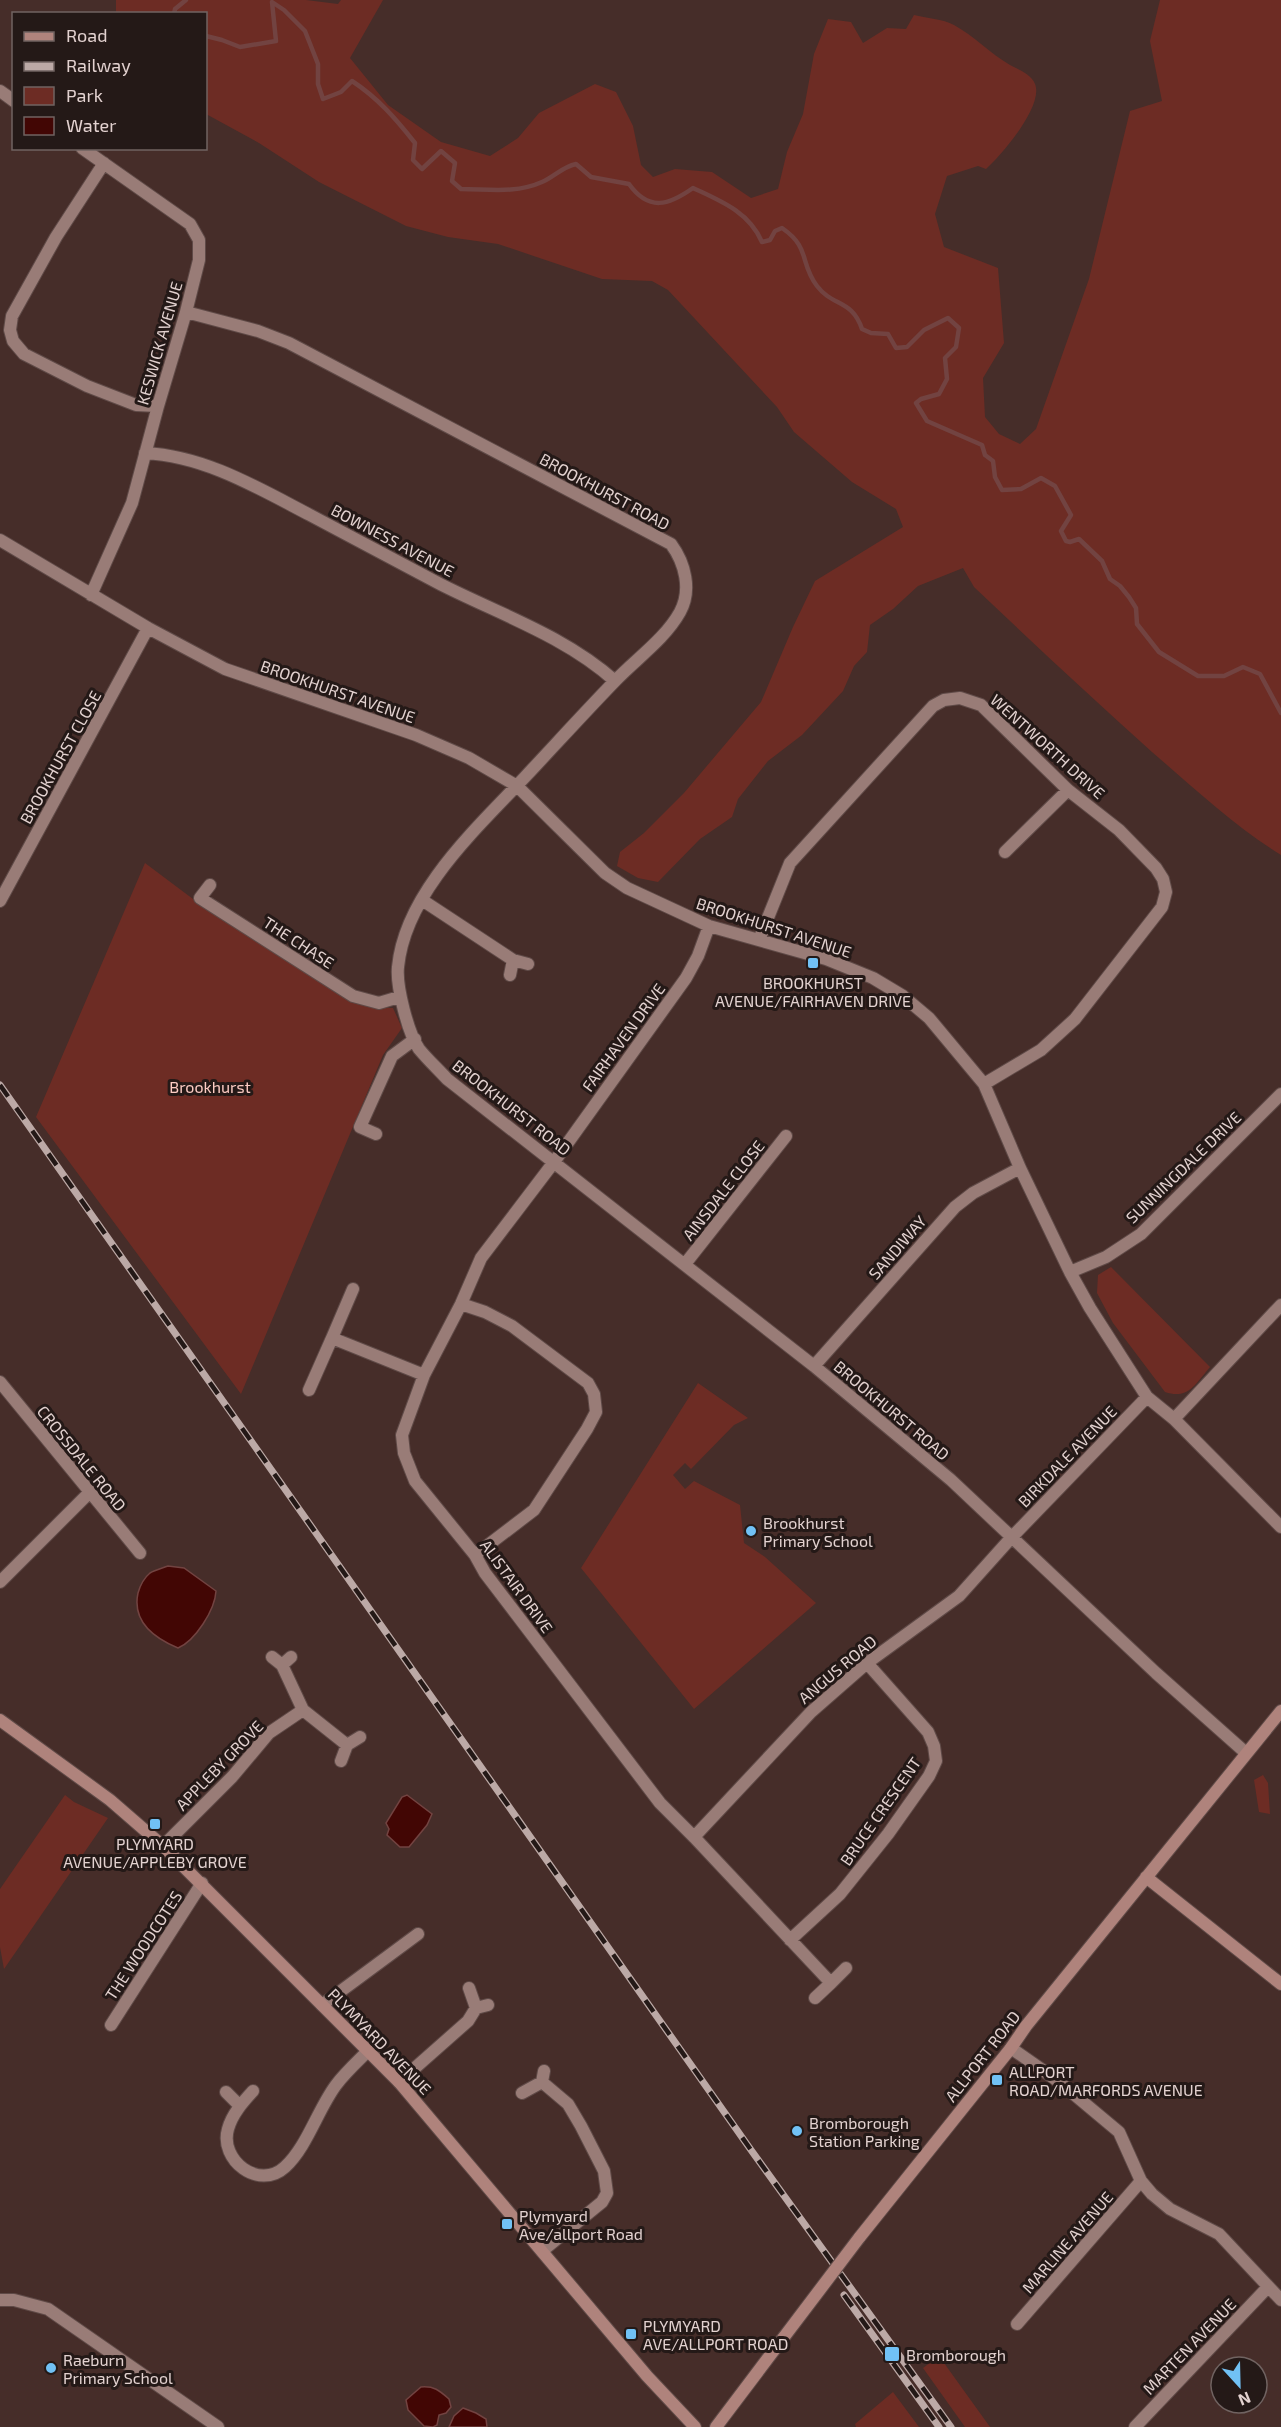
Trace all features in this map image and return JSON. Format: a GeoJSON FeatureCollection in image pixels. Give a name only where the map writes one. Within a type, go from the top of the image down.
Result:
{"type":"FeatureCollection","features":[{"type":"Feature","properties":{"kind":"street","name":"KESWICK AVENUE"},"geometry":{"type":"LineString","coordinates":[[85,150],[190,224],[199,240],[199,260],[186,312],[132,502],[91,594]]}},
{"type":"Feature","properties":{"kind":"street"},"geometry":{"type":"LineString","coordinates":[[105,164],[56,237],[12,316],[10,330],[13,341],[24,354],[87,386],[136,405],[158,406]]}},
{"type":"Feature","properties":{"kind":"street","name":"BROOKHURST ROAD"},"geometry":{"type":"LineString","coordinates":[[186,312],[258,331],[289,344],[671,544],[683,564],[686,595],[681,611],[666,632],[615,681],[471,834],[438,875],[422,900],[406,933],[398,967],[399,997],[418,1047],[447,1079],[814,1366],[951,1480],[1011,1538],[1246,1753]]}},
{"type":"Feature","properties":{"kind":"street","name":"BOWNESS AVENUE"},"geometry":{"type":"LineString","coordinates":[[145,453],[171,454],[242,479],[441,585],[558,641],[598,666],[615,681]]}},
{"type":"Feature","properties":{"kind":"street","name":"BROOKHURST AVENUE"},"geometry":{"type":"LineString","coordinates":[[0,540],[148,628],[225,669],[416,735],[469,758],[517,786],[605,873],[627,888],[709,926],[826,959],[873,978],[903,996],[929,1018],[984,1084],[1020,1168],[1070,1272],[1090,1308],[1147,1397],[1174,1419],[1278,1520]]}},
{"type":"Feature","properties":{"kind":"street","name":"BROOKHURST CLOSE"},"geometry":{"type":"LineString","coordinates":[[0,901],[148,628]]}},
{"type":"Feature","properties":{"kind":"street","name":"WENTWORTH DRIVE"},"geometry":{"type":"LineString","coordinates":[[759,940],[790,863],[933,706],[944,700],[960,698],[981,705],[1068,790],[1119,830],[1156,868],[1164,879],[1166,892],[1162,907],[1076,1019],[1041,1050],[984,1084]]}},
{"type":"Feature","properties":{"kind":"street"},"geometry":{"type":"LineString","coordinates":[[1005,852],[1068,790]]}},
{"type":"Feature","properties":{"kind":"street","name":"THE CHASE"},"geometry":{"type":"LineString","coordinates":[[210,885],[200,898],[353,996],[379,1003],[399,997]]}},
{"type":"Feature","properties":{"kind":"street"},"geometry":{"type":"LineString","coordinates":[[422,900],[513,960],[528,964]]}},
{"type":"Feature","properties":{"kind":"street","name":"FAIRHAVEN DRIVE"},"geometry":{"type":"LineString","coordinates":[[554,1162],[686,978],[698,956],[709,926]]}},
{"type":"Feature","properties":{"kind":"street"},"geometry":{"type":"LineString","coordinates":[[510,975],[513,960]]}},
{"type":"Feature","properties":{"kind":"street"},"geometry":{"type":"LineString","coordinates":[[376,1134],[360,1127],[392,1056],[415,1039]]}},
{"type":"Feature","properties":{"kind":"street","name":"SUNNINGDALE DRIVE"},"geometry":{"type":"LineString","coordinates":[[1070,1272],[1106,1257],[1141,1234],[1281,1094]]}},
{"type":"Feature","properties":{"kind":"street","name":"AINSDALE CLOSE"},"geometry":{"type":"LineString","coordinates":[[685,1264],[786,1136]]}},
{"type":"Feature","properties":{"kind":"street","name":"ALISTAIR DRIVE"},"geometry":{"type":"LineString","coordinates":[[554,1162],[481,1258],[461,1304],[424,1375],[402,1435],[404,1453],[415,1481],[475,1555],[485,1573],[660,1803],[831,1983]]}},
{"type":"Feature","properties":{"kind":"street","name":"SANDIWAY"},"geometry":{"type":"LineString","coordinates":[[814,1366],[955,1207],[974,1193],[1020,1168]]}},
{"type":"Feature","properties":{"kind":"street"},"geometry":{"type":"LineString","coordinates":[[309,1390],[353,1289]]}},
{"type":"Feature","properties":{"kind":"street"},"geometry":{"type":"LineString","coordinates":[[461,1304],[485,1312],[512,1326],[588,1383],[594,1394],[596,1412],[534,1510],[475,1555]]}},
{"type":"Feature","properties":{"kind":"street"},"geometry":{"type":"LineString","coordinates":[[1174,1419],[1281,1305]]}},
{"type":"Feature","properties":{"kind":"street"},"geometry":{"type":"LineString","coordinates":[[332,1338],[424,1375]]}},
{"type":"Feature","properties":{"kind":"street","name":"CROSSDALE ROAD"},"geometry":{"type":"LineString","coordinates":[[0,1382],[140,1553]]}},
{"type":"Feature","properties":{"kind":"street","name":"BIRKDALE AVENUE"},"geometry":{"type":"LineString","coordinates":[[1011,1538],[1147,1397]]}},
{"type":"Feature","properties":{"kind":"street"},"geometry":{"type":"LineString","coordinates":[[0,1582],[89,1493]]}},
{"type":"Feature","properties":{"kind":"street","name":"ANGUS ROAD"},"geometry":{"type":"LineString","coordinates":[[694,1837],[811,1712],[867,1663],[959,1596],[1011,1538]]}},
{"type":"Feature","properties":{"kind":"street"},"geometry":{"type":"LineString","coordinates":[[282,1660],[303,1710],[347,1745]]}},
{"type":"Feature","properties":{"kind":"street","name":"BRUCE CRESCENT"},"geometry":{"type":"LineString","coordinates":[[790,1940],[840,1894],[888,1834],[929,1776],[936,1761],[934,1746],[928,1732],[867,1663]]}},
{"type":"Feature","properties":{"kind":"street","name":"APPLEBY GROVE"},"geometry":{"type":"LineString","coordinates":[[163,1846],[232,1777],[269,1733],[303,1710]]}},
{"type":"Feature","properties":{"kind":"street","name":"ALLPORT ROAD"},"geometry":{"type":"LineString","coordinates":[[716,2427],[859,2238],[1011,2048],[1026,2026],[1281,1711]]}},
{"type":"Feature","properties":{"kind":"street","name":"PLYMYARD AVENUE"},"geometry":{"type":"LineString","coordinates":[[0,1720],[110,1800],[163,1846],[399,2082],[647,2376],[695,2427]]}},
{"type":"Feature","properties":{"kind":"street"},"geometry":{"type":"LineString","coordinates":[[341,1761],[347,1745],[360,1737]]}},
{"type":"Feature","properties":{"kind":"street"},"geometry":{"type":"LineString","coordinates":[[1146,1877],[1281,1984]]}},
{"type":"Feature","properties":{"kind":"street","name":"THE WOODCOTES"},"geometry":{"type":"LineString","coordinates":[[111,2025],[202,1883]]}},
{"type":"Feature","properties":{"kind":"street"},"geometry":{"type":"LineString","coordinates":[[322,2005],[418,1934]]}},
{"type":"Feature","properties":{"kind":"street"},"geometry":{"type":"LineString","coordinates":[[815,1998],[846,1968]]}},
{"type":"Feature","properties":{"kind":"street"},"geometry":{"type":"LineString","coordinates":[[399,2082],[482,2007],[469,1988]]}},
{"type":"Feature","properties":{"kind":"street"},"geometry":{"type":"LineString","coordinates":[[1011,2048],[1058,2082],[1119,2132],[1141,2181],[1170,2209],[1219,2234],[1281,2300]]}},
{"type":"Feature","properties":{"kind":"street"},"geometry":{"type":"LineString","coordinates":[[253,2091],[240,2105],[228,2128],[226,2145],[234,2160],[247,2172],[267,2177],[285,2168],[336,2085],[368,2051]]}},
{"type":"Feature","properties":{"kind":"street"},"geometry":{"type":"LineString","coordinates":[[522,2093],[543,2076],[567,2104],[604,2171],[607,2193],[602,2202],[542,2252]]}},
{"type":"Feature","properties":{"kind":"street"},"geometry":{"type":"LineString","coordinates":[[226,2092],[240,2105]]}},
{"type":"Feature","properties":{"kind":"street","name":"MARLINE AVENUE"},"geometry":{"type":"LineString","coordinates":[[1017,2324],[1141,2181]]}},
{"type":"Feature","properties":{"kind":"street","name":"MARTEN AVENUE"},"geometry":{"type":"LineString","coordinates":[[1135,2427],[1268,2287]]}},
{"type":"Feature","properties":{"kind":"street"},"geometry":{"type":"LineString","coordinates":[[0,2300],[14,2300],[48,2309],[218,2427]]}},
{"type":"Feature","properties":{"kind":"green space"},"geometry":{"type":"Polygon","coordinates":[[[116,0],[306,0],[338,4],[341,0],[383,0],[350,58],[388,105],[441,142],[490,156],[518,138],[539,113],[595,84],[616,92],[633,126],[641,165],[653,177],[675,169],[712,172],[751,198],[778,189],[787,152],[803,114],[814,54],[828,19],[851,22],[863,43],[887,28],[906,29],[914,15],[950,23],[969,34],[1003,61],[1028,75],[1035,84],[1036,93],[1028,116],[1002,153],[986,169],[978,166],[947,176],[935,214],[944,247],[998,268],[1004,343],[983,378],[985,417],[999,434],[1020,444],[1036,429],[1089,279],[1130,111],[1162,101],[1150,41],[1160,0],[1281,0],[1281,855],[1231,819],[1152,752],[974,587],[963,568],[918,586],[893,609],[870,625],[867,652],[854,666],[843,691],[802,735],[768,761],[738,799],[732,817],[700,839],[658,882],[638,878],[617,866],[620,852],[644,833],[684,793],[761,702],[815,581],[903,527],[896,509],[852,482],[794,432],[777,407],[668,290],[652,281],[602,279],[498,244],[448,237],[406,226],[319,182],[259,143],[207,115],[207,12],[116,12],[116,0]]]}},
{"type":"Feature","properties":{"kind":"green space","name":"Brookhurst"},"geometry":{"type":"Polygon","coordinates":[[[145,863],[197,902],[315,978],[371,1007],[393,1008],[402,1028],[383,1055],[241,1394],[36,1117],[145,863]]]}},
{"type":"Feature","properties":{"kind":"green space"},"geometry":{"type":"Polygon","coordinates":[[[1111,1267],[1210,1367],[1186,1392],[1173,1394],[1165,1392],[1113,1323],[1097,1293],[1098,1275],[1111,1267]]]}},
{"type":"Feature","properties":{"kind":"green space"},"geometry":{"type":"Polygon","coordinates":[[[698,1383],[748,1418],[734,1425],[691,1469],[685,1463],[673,1475],[685,1489],[694,1481],[740,1505],[744,1543],[765,1557],[816,1603],[694,1709],[581,1568],[698,1383]]]}},
{"type":"Feature","properties":{"kind":"green space"},"geometry":{"type":"Polygon","coordinates":[[[1263,1775],[1268,1783],[1270,1814],[1259,1812],[1254,1780],[1263,1775]]]}},
{"type":"Feature","properties":{"kind":"green space"},"geometry":{"type":"Polygon","coordinates":[[[65,1795],[74,1802],[108,1818],[4,1969],[0,1947],[0,1889],[65,1795]]]}},
{"type":"Feature","properties":{"kind":"green space"},"geometry":{"type":"Polygon","coordinates":[[[939,2356],[990,2427],[965,2427],[923,2368],[939,2356]]]}},
{"type":"Feature","properties":{"kind":"green space"},"geometry":{"type":"Polygon","coordinates":[[[893,2392],[919,2427],[856,2427],[855,2424],[893,2392]]]}},
{"type":"Feature","properties":{"kind":"water"},"geometry":{"type":"Polygon","coordinates":[[[168,1566],[184,1568],[216,1591],[212,1607],[203,1624],[191,1639],[178,1648],[153,1634],[138,1612],[138,1593],[142,1582],[150,1573],[168,1566]]]}},
{"type":"Feature","properties":{"kind":"water"},"geometry":{"type":"Polygon","coordinates":[[[407,1795],[432,1814],[427,1825],[409,1847],[400,1847],[387,1835],[389,1829],[386,1823],[402,1797],[407,1795]]]}},
{"type":"Feature","properties":{"kind":"water"},"geometry":{"type":"Polygon","coordinates":[[[421,2387],[436,2389],[449,2399],[451,2407],[446,2413],[439,2415],[437,2425],[433,2427],[424,2426],[408,2410],[406,2400],[421,2387]]]}},
{"type":"Feature","properties":{"kind":"water"},"geometry":{"type":"Polygon","coordinates":[[[463,2408],[486,2419],[487,2427],[449,2427],[454,2416],[463,2408]]]}},
{"type":"Feature","properties":{"kind":"waterway"},"geometry":{"type":"LineString","coordinates":[[174,12],[186,0]]}},
{"type":"Feature","properties":{"kind":"waterway"},"geometry":{"type":"LineString","coordinates":[[207,36],[240,47],[276,41],[272,2],[284,10],[305,31],[318,64],[318,84],[323,99],[341,92],[352,81],[386,109],[415,143],[413,160],[422,169],[441,151],[455,163],[452,181],[461,189],[502,190],[532,186],[576,164],[591,177],[629,184],[644,199],[652,202],[667,202],[693,188],[724,203],[742,215],[762,242],[770,240],[775,231],[782,228],[791,235],[801,249],[808,270],[823,293],[848,308],[858,319],[862,329],[871,333],[888,334],[896,348],[907,347],[924,330],[948,318],[959,328],[956,347],[945,358],[947,379],[939,394],[921,399],[916,403],[927,421],[982,445],[985,455],[993,461],[995,477],[1002,490],[1021,489],[1041,478],[1055,486],[1071,515],[1061,531],[1066,541],[1079,539],[1102,561],[1110,579],[1120,586],[1136,608],[1137,624],[1159,652],[1198,676],[1224,676],[1243,667],[1260,674],[1281,713]]}},
{"type":"Feature","properties":{"kind":"railway"},"geometry":{"type":"LineString","coordinates":[[0,1085],[751,2150],[951,2427]]}},
{"type":"Feature","properties":{"kind":"railway"},"geometry":{"type":"LineString","coordinates":[[844,2295],[939,2427]]}},
{"type":"Feature","properties":{"kind":"place","name":"BROOKHURST AVENUE/FAIRHAVEN DRIVE"},"geometry":{"type":"Point","coordinates":[813,963]}},
{"type":"Feature","properties":{"kind":"place","name":"Brookhurst Primary School"},"geometry":{"type":"Point","coordinates":[751,1531]}},
{"type":"Feature","properties":{"kind":"place","name":"PLYMYARD AVENUE/APPLEBY GROVE"},"geometry":{"type":"Point","coordinates":[155,1824]}},
{"type":"Feature","properties":{"kind":"place","name":"ALLPORT ROAD/MARFORDS AVENUE"},"geometry":{"type":"Point","coordinates":[997,2080]}},
{"type":"Feature","properties":{"kind":"place","name":"Bromborough Station Parking"},"geometry":{"type":"Point","coordinates":[797,2131]}},
{"type":"Feature","properties":{"kind":"place","name":"Plymyard Ave/allport Road"},"geometry":{"type":"Point","coordinates":[507,2224]}},
{"type":"Feature","properties":{"kind":"place","name":"PLYMYARD AVE/ALLPORT ROAD"},"geometry":{"type":"Point","coordinates":[631,2334]}},
{"type":"Feature","properties":{"kind":"place","name":"Bromborough"},"geometry":{"type":"Point","coordinates":[892,2354]}},
{"type":"Feature","properties":{"kind":"place","name":"Raeburn Primary School"},"geometry":{"type":"Point","coordinates":[51,2368]}}]}
